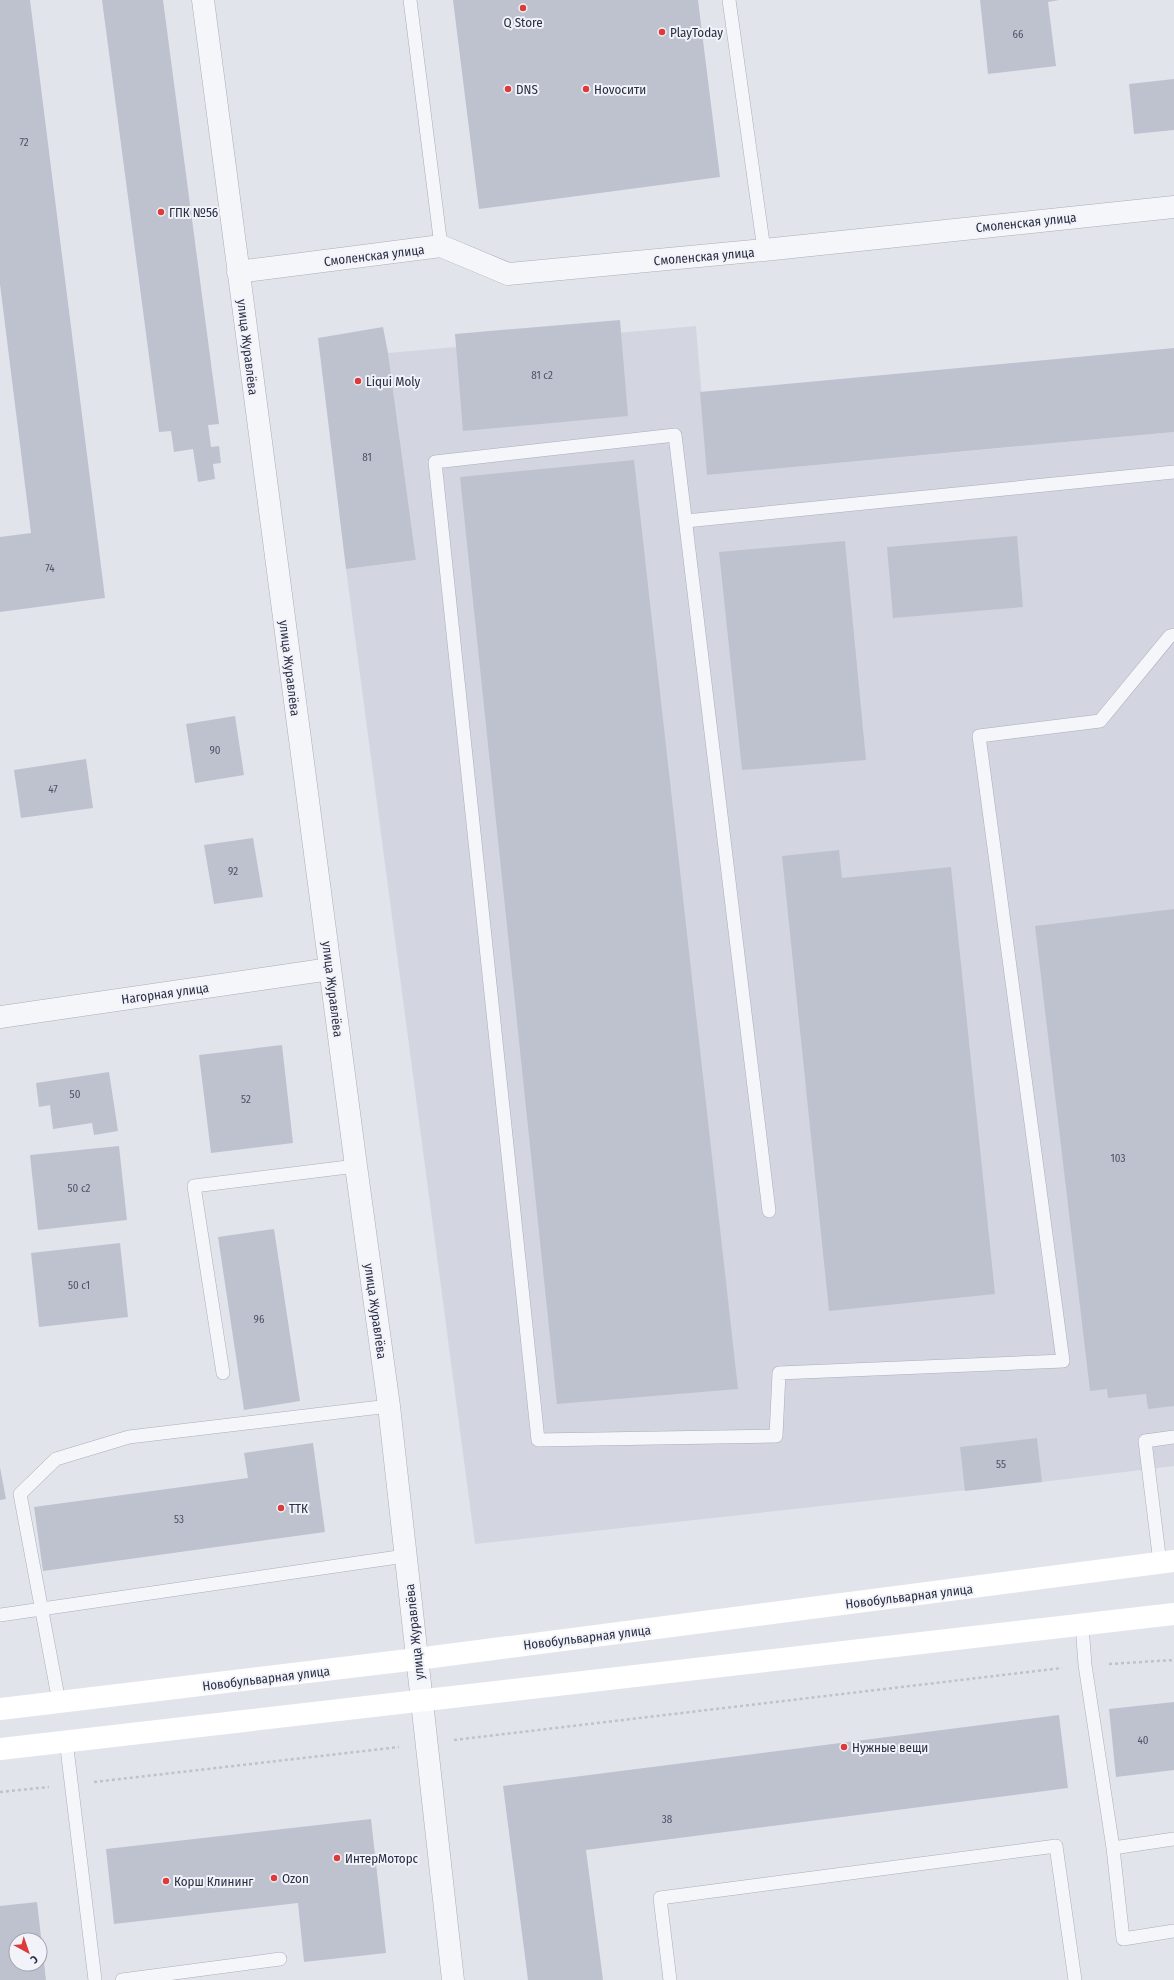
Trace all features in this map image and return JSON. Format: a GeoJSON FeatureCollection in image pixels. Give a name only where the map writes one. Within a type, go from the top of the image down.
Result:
{"type":"FeatureCollection","features":[{"type":"Feature","properties":{"kind":"main road","name":"Новобульварная улица"},"geometry":{"type":"LineString","coordinates":[[0,1709],[417,1659],[1167,1562]]}},
{"type":"Feature","properties":{"kind":"main road"},"geometry":{"type":"LineString","coordinates":[[0,1749],[66,1740],[421,1701],[1174,1614]]}},
{"type":"Feature","properties":{"kind":"street","name":"улица Журавлёва"},"geometry":{"type":"LineString","coordinates":[[203,0],[356,1166],[389,1406],[453,1980]]}},
{"type":"Feature","properties":{"kind":"street","name":"Смоленская улица"},"geometry":{"type":"LineString","coordinates":[[238,272],[441,246],[508,274],[764,250],[1174,207]]}},
{"type":"Feature","properties":{"kind":"street","name":"Нагорная улица"},"geometry":{"type":"LineString","coordinates":[[0,1017],[330,969]]}},
{"type":"Feature","properties":{"kind":"lane"},"geometry":{"type":"LineString","coordinates":[[410,0],[441,246]]}},
{"type":"Feature","properties":{"kind":"lane"},"geometry":{"type":"LineString","coordinates":[[729,0],[764,250]]}},
{"type":"Feature","properties":{"kind":"lane"},"geometry":{"type":"LineString","coordinates":[[769,1211],[675,435],[435,462],[538,1440],[776,1436],[779,1374],[1063,1361],[979,736],[1100,721],[1170,636],[1174,635]]}},
{"type":"Feature","properties":{"kind":"lane"},"geometry":{"type":"LineString","coordinates":[[686,521],[1174,472]]}},
{"type":"Feature","properties":{"kind":"lane"},"geometry":{"type":"LineString","coordinates":[[223,1373],[194,1186],[356,1166]]}},
{"type":"Feature","properties":{"kind":"lane"},"geometry":{"type":"LineString","coordinates":[[59,1702],[20,1494],[56,1459],[129,1437],[389,1406]]}},
{"type":"Feature","properties":{"kind":"lane"},"geometry":{"type":"LineString","coordinates":[[1167,1562],[1145,1441],[1174,1437]]}},
{"type":"Feature","properties":{"kind":"lane"},"geometry":{"type":"LineString","coordinates":[[0,1615],[406,1556]]}},
{"type":"Feature","properties":{"kind":"lane"},"geometry":{"type":"LineString","coordinates":[[1082,1625],[1085,1665],[1113,1848],[1123,1939],[1174,1931]]}},
{"type":"Feature","properties":{"kind":"lane"},"geometry":{"type":"LineString","coordinates":[[66,1740],[95,1980]]}},
{"type":"Feature","properties":{"kind":"lane"},"geometry":{"type":"LineString","coordinates":[[1113,1848],[1174,1839]]}},
{"type":"Feature","properties":{"kind":"lane"},"geometry":{"type":"LineString","coordinates":[[670,1980],[660,1898],[1056,1846],[1075,1980]]}},
{"type":"Feature","properties":{"kind":"lane"},"geometry":{"type":"LineString","coordinates":[[122,1980],[280,1959]]}},
{"type":"Feature","properties":{"kind":"path"},"geometry":{"type":"LineString","coordinates":[[0,1792],[426,1744],[1085,1665],[1174,1660]]}},
{"type":"Feature","properties":{"kind":"shaded area"},"geometry":{"type":"Polygon","coordinates":[[[696,326],[708,475],[1174,432],[1174,1466],[1042,1482],[475,1544],[346,569],[416,560],[388,353],[696,326]]]}},
{"type":"Feature","properties":{"kind":"building"},"geometry":{"type":"Polygon","coordinates":[[[0,0],[30,0],[105,598],[0,612],[0,537],[31,533],[0,284],[0,0]]]}},
{"type":"Feature","properties":{"kind":"building","name":"ГПК №56"},"geometry":{"type":"Polygon","coordinates":[[[102,0],[163,0],[219,424],[208,425],[211,447],[219,446],[221,463],[213,464],[215,479],[198,482],[193,449],[174,452],[171,431],[159,432],[102,0]]]}},
{"type":"Feature","properties":{"kind":"building","name":"Ноvосити"},"geometry":{"type":"Polygon","coordinates":[[[453,0],[698,0],[720,177],[479,209],[453,0]]]}},
{"type":"Feature","properties":{"kind":"building"},"geometry":{"type":"Polygon","coordinates":[[[980,0],[1059,0],[1048,2],[1056,66],[988,74],[980,0]]]}},
{"type":"Feature","properties":{"kind":"building"},"geometry":{"type":"Polygon","coordinates":[[[1174,79],[1174,130],[1134,134],[1129,84],[1174,79]]]}},
{"type":"Feature","properties":{"kind":"building"},"geometry":{"type":"Polygon","coordinates":[[[620,320],[628,416],[463,431],[455,334],[620,320]]]}},
{"type":"Feature","properties":{"kind":"building"},"geometry":{"type":"Polygon","coordinates":[[[383,327],[388,353],[416,560],[346,569],[318,338],[383,327]]]}},
{"type":"Feature","properties":{"kind":"building"},"geometry":{"type":"Polygon","coordinates":[[[1174,348],[1174,432],[707,475],[700,392],[1174,348]]]}},
{"type":"Feature","properties":{"kind":"building"},"geometry":{"type":"Polygon","coordinates":[[[634,460],[738,1389],[557,1404],[460,477],[634,460]]]}},
{"type":"Feature","properties":{"kind":"building"},"geometry":{"type":"Polygon","coordinates":[[[1017,536],[1023,607],[893,618],[887,547],[1017,536]]]}},
{"type":"Feature","properties":{"kind":"building"},"geometry":{"type":"Polygon","coordinates":[[[845,541],[866,760],[742,770],[719,552],[845,541]]]}},
{"type":"Feature","properties":{"kind":"building"},"geometry":{"type":"Polygon","coordinates":[[[235,716],[244,775],[195,783],[186,724],[235,716]]]}},
{"type":"Feature","properties":{"kind":"building"},"geometry":{"type":"Polygon","coordinates":[[[86,759],[93,808],[21,818],[14,770],[86,759]]]}},
{"type":"Feature","properties":{"kind":"building"},"geometry":{"type":"Polygon","coordinates":[[[253,838],[263,897],[214,904],[204,845],[253,838]]]}},
{"type":"Feature","properties":{"kind":"building"},"geometry":{"type":"Polygon","coordinates":[[[839,850],[842,878],[951,867],[995,1294],[829,1311],[782,856],[839,850]]]}},
{"type":"Feature","properties":{"kind":"building"},"geometry":{"type":"Polygon","coordinates":[[[1174,909],[1174,1406],[1148,1409],[1146,1394],[1108,1398],[1107,1389],[1090,1391],[1035,926],[1174,909]]]}},
{"type":"Feature","properties":{"kind":"building"},"geometry":{"type":"Polygon","coordinates":[[[282,1045],[293,1143],[211,1153],[199,1055],[282,1045]]]}},
{"type":"Feature","properties":{"kind":"building"},"geometry":{"type":"Polygon","coordinates":[[[109,1072],[118,1131],[94,1135],[92,1123],[53,1129],[50,1105],[39,1107],[36,1083],[109,1072]]]}},
{"type":"Feature","properties":{"kind":"building"},"geometry":{"type":"Polygon","coordinates":[[[119,1146],[127,1220],[38,1230],[30,1155],[119,1146]]]}},
{"type":"Feature","properties":{"kind":"building"},"geometry":{"type":"Polygon","coordinates":[[[274,1229],[300,1401],[244,1410],[218,1237],[274,1229]]]}},
{"type":"Feature","properties":{"kind":"building"},"geometry":{"type":"Polygon","coordinates":[[[120,1243],[128,1317],[39,1327],[31,1253],[120,1243]]]}},
{"type":"Feature","properties":{"kind":"building"},"geometry":{"type":"Polygon","coordinates":[[[1037,1438],[1042,1482],[965,1491],[960,1447],[1037,1438]]]}},
{"type":"Feature","properties":{"kind":"building"},"geometry":{"type":"Polygon","coordinates":[[[313,1443],[325,1532],[43,1571],[34,1507],[248,1478],[244,1453],[313,1443]]]}},
{"type":"Feature","properties":{"kind":"building"},"geometry":{"type":"Polygon","coordinates":[[[0,1467],[6,1499],[0,1500],[0,1467]]]}},
{"type":"Feature","properties":{"kind":"building"},"geometry":{"type":"Polygon","coordinates":[[[1174,1702],[1174,1770],[1116,1777],[1109,1709],[1174,1702]]]}},
{"type":"Feature","properties":{"kind":"building"},"geometry":{"type":"Polygon","coordinates":[[[1059,1715],[1068,1788],[586,1850],[603,1980],[528,1980],[503,1786],[1059,1715]]]}},
{"type":"Feature","properties":{"kind":"building"},"geometry":{"type":"Polygon","coordinates":[[[371,1819],[386,1953],[304,1962],[298,1903],[114,1924],[106,1849],[371,1819]]]}},
{"type":"Feature","properties":{"kind":"building"},"geometry":{"type":"Polygon","coordinates":[[[37,1902],[40,1932],[8,1932],[8,1972],[45,1972],[46,1980],[0,1980],[0,1906],[37,1902]]]}},
{"type":"Feature","properties":{"kind":"place","name":"Q Store"},"geometry":{"type":"Point","coordinates":[523,8]}},
{"type":"Feature","properties":{"kind":"place","name":"PlayToday"},"geometry":{"type":"Point","coordinates":[662,32]}},
{"type":"Feature","properties":{"kind":"place","name":"DNS"},"geometry":{"type":"Point","coordinates":[508,89]}},
{"type":"Feature","properties":{"kind":"place","name":"Ноvосити"},"geometry":{"type":"Point","coordinates":[586,89]}},
{"type":"Feature","properties":{"kind":"place","name":"ГПК №56"},"geometry":{"type":"Point","coordinates":[161,212]}},
{"type":"Feature","properties":{"kind":"place","name":"Liqui Moly"},"geometry":{"type":"Point","coordinates":[358,381]}},
{"type":"Feature","properties":{"kind":"place","name":"ТТК"},"geometry":{"type":"Point","coordinates":[281,1508]}},
{"type":"Feature","properties":{"kind":"place","name":"Нужные вещи"},"geometry":{"type":"Point","coordinates":[844,1747]}},
{"type":"Feature","properties":{"kind":"place","name":"ИнтерМоторс"},"geometry":{"type":"Point","coordinates":[337,1858]}},
{"type":"Feature","properties":{"kind":"place","name":"Ozon"},"geometry":{"type":"Point","coordinates":[274,1878]}},
{"type":"Feature","properties":{"kind":"place","name":"Корш Клининг"},"geometry":{"type":"Point","coordinates":[166,1881]}}]}
